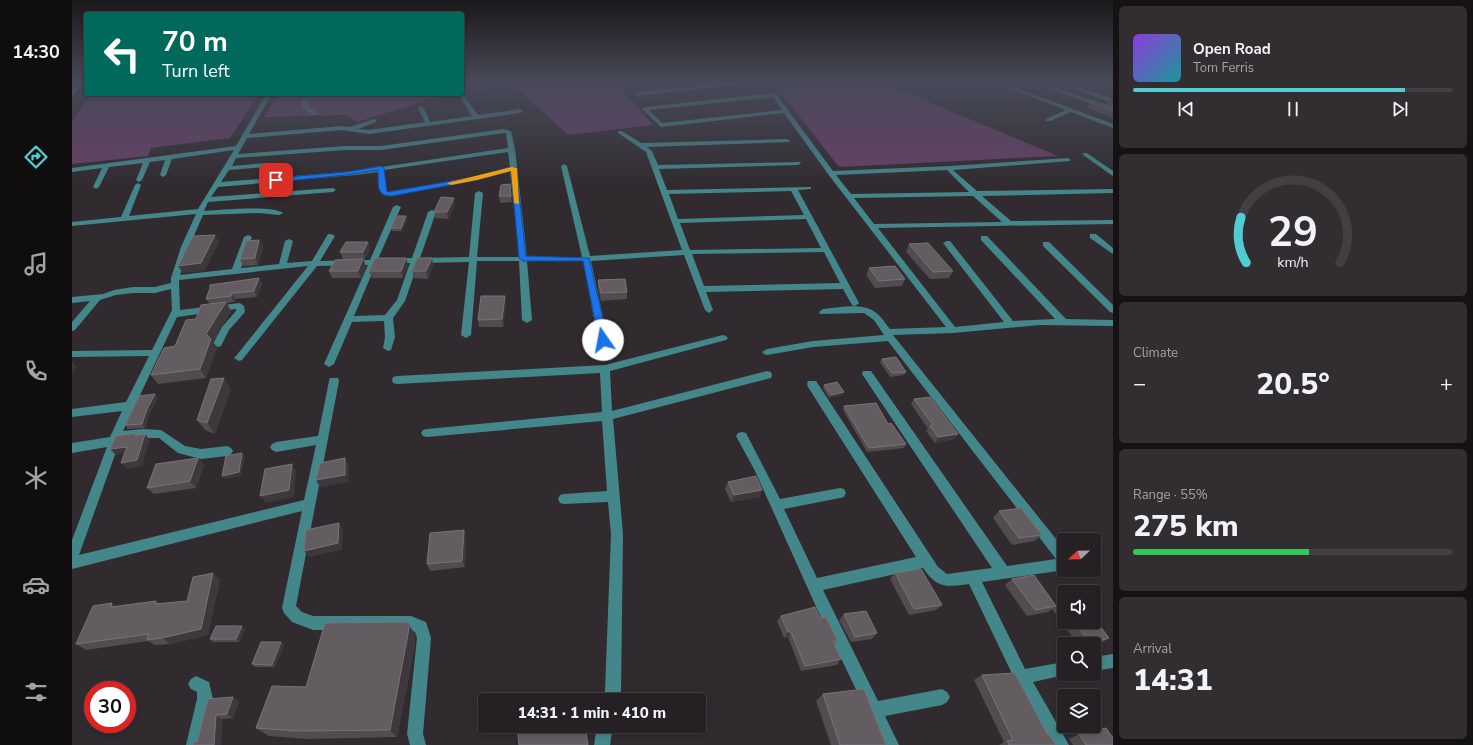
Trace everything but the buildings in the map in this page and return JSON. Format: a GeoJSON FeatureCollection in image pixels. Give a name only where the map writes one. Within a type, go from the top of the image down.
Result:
{"type":"FeatureCollection","features":[{"type":"Feature","properties":{"kind":"street"},"geometry":{"type":"LineString","coordinates":[[72,556],[115,438],[176,310],[175,281],[185,247],[206,200],[255,117]]}},
{"type":"Feature","properties":{"kind":"street"},"geometry":{"type":"LineString","coordinates":[[425,117],[428,123]]}},
{"type":"Feature","properties":{"kind":"street"},"geometry":{"type":"LineString","coordinates":[[244,136],[342,128],[369,132],[476,117]]}},
{"type":"Feature","properties":{"kind":"street"},"geometry":{"type":"LineString","coordinates":[[653,117],[661,125],[735,117]]}},
{"type":"Feature","properties":{"kind":"street"},"geometry":{"type":"LineString","coordinates":[[790,117],[830,173],[953,330]]}},
{"type":"Feature","properties":{"kind":"street"},"geometry":{"type":"LineString","coordinates":[[1048,120],[1056,117]]}},
{"type":"Feature","properties":{"kind":"street"},"geometry":{"type":"LineString","coordinates":[[1089,117],[1113,126]]}},
{"type":"Feature","properties":{"kind":"street"},"geometry":{"type":"LineString","coordinates":[[350,129],[374,120]]}},
{"type":"Feature","properties":{"kind":"street"},"geometry":{"type":"LineString","coordinates":[[233,156],[345,148],[381,148],[504,131],[509,132],[523,258],[527,320]]}},
{"type":"Feature","properties":{"kind":"street"},"geometry":{"type":"LineString","coordinates":[[620,132],[649,151],[709,310]]}},
{"type":"Feature","properties":{"kind":"street"},"geometry":{"type":"LineString","coordinates":[[640,145],[787,142]]}},
{"type":"Feature","properties":{"kind":"street"},"geometry":{"type":"LineString","coordinates":[[72,170],[237,148]]}},
{"type":"Feature","properties":{"kind":"street"},"geometry":{"type":"LineString","coordinates":[[215,185],[337,175],[512,149]]}},
{"type":"Feature","properties":{"kind":"street"},"geometry":{"type":"LineString","coordinates":[[1085,154],[1113,174]]}},
{"type":"Feature","properties":{"kind":"street"},"geometry":{"type":"LineString","coordinates":[[163,176],[169,157]]}},
{"type":"Feature","properties":{"kind":"street"},"geometry":{"type":"LineString","coordinates":[[124,219],[147,160]]}},
{"type":"Feature","properties":{"kind":"street"},"geometry":{"type":"LineString","coordinates":[[830,173],[950,168],[1068,160]]}},
{"type":"Feature","properties":{"kind":"street"},"geometry":{"type":"LineString","coordinates":[[655,167],[798,163]]}},
{"type":"Feature","properties":{"kind":"street"},"geometry":{"type":"LineString","coordinates":[[226,168],[266,165]]}},
{"type":"Feature","properties":{"kind":"street"},"geometry":{"type":"LineString","coordinates":[[96,187],[106,166]]}},
{"type":"Feature","properties":{"kind":"street"},"geometry":{"type":"LineString","coordinates":[[564,166],[587,259],[603,340]]}},
{"type":"Feature","properties":{"kind":"street"},"geometry":{"type":"LineString","coordinates":[[381,168],[382,189],[385,194],[477,178],[514,168]]}},
{"type":"Feature","properties":{"kind":"street"},"geometry":{"type":"LineString","coordinates":[[950,168],[950,171],[972,192],[1009,224]]}},
{"type":"Feature","properties":{"kind":"street"},"geometry":{"type":"LineString","coordinates":[[793,188],[855,303]]}},
{"type":"Feature","properties":{"kind":"street"},"geometry":{"type":"LineString","coordinates":[[664,192],[809,188]]}},
{"type":"Feature","properties":{"kind":"street"},"geometry":{"type":"LineString","coordinates":[[206,200],[333,190]]}},
{"type":"Feature","properties":{"kind":"street"},"geometry":{"type":"LineString","coordinates":[[849,196],[972,192],[1113,191]]}},
{"type":"Feature","properties":{"kind":"street"},"geometry":{"type":"LineString","coordinates":[[466,335],[480,193]]}},
{"type":"Feature","properties":{"kind":"street"},"geometry":{"type":"LineString","coordinates":[[329,364],[397,207]]}},
{"type":"Feature","properties":{"kind":"street"},"geometry":{"type":"LineString","coordinates":[[72,224],[200,212],[259,211],[279,213]]}},
{"type":"Feature","properties":{"kind":"street"},"geometry":{"type":"LineString","coordinates":[[388,348],[390,337],[388,318],[401,301],[432,212]]}},
{"type":"Feature","properties":{"kind":"street"},"geometry":{"type":"LineString","coordinates":[[675,221],[808,217]]}},
{"type":"Feature","properties":{"kind":"street"},"geometry":{"type":"LineString","coordinates":[[872,226],[1113,222]]}},
{"type":"Feature","properties":{"kind":"street"},"geometry":{"type":"LineString","coordinates":[[239,358],[314,264],[331,236]]}},
{"type":"Feature","properties":{"kind":"street"},"geometry":{"type":"LineString","coordinates":[[1093,236],[1113,252]]}},
{"type":"Feature","properties":{"kind":"street"},"geometry":{"type":"LineString","coordinates":[[236,271],[248,237]]}},
{"type":"Feature","properties":{"kind":"street"},"geometry":{"type":"LineString","coordinates":[[984,238],[1064,323]]}},
{"type":"Feature","properties":{"kind":"street"},"geometry":{"type":"LineString","coordinates":[[282,266],[289,241]]}},
{"type":"Feature","properties":{"kind":"street"},"geometry":{"type":"LineString","coordinates":[[947,243],[1011,325]]}},
{"type":"Feature","properties":{"kind":"street"},"geometry":{"type":"LineString","coordinates":[[1046,244],[1113,310]]}},
{"type":"Feature","properties":{"kind":"street"},"geometry":{"type":"LineString","coordinates":[[72,300],[97,298],[133,290],[155,290],[175,281],[236,271],[282,266],[416,260],[523,258],[587,259],[687,252],[826,250]]}},
{"type":"Feature","properties":{"kind":"street"},"geometry":{"type":"LineString","coordinates":[[701,289],[846,286]]}},
{"type":"Feature","properties":{"kind":"street"},"geometry":{"type":"LineString","coordinates":[[72,328],[97,298]]}},
{"type":"Feature","properties":{"kind":"street"},"geometry":{"type":"LineString","coordinates":[[174,314],[234,305],[240,306],[240,312],[225,329],[218,344]]}},
{"type":"Feature","properties":{"kind":"street"},"geometry":{"type":"LineString","coordinates":[[823,312],[863,310],[869,311],[875,316],[1057,550]]}},
{"type":"Feature","properties":{"kind":"street"},"geometry":{"type":"LineString","coordinates":[[348,319],[388,318]]}},
{"type":"Feature","properties":{"kind":"street"},"geometry":{"type":"LineString","coordinates":[[767,352],[813,344],[889,335],[1040,322],[1113,323]]}},
{"type":"Feature","properties":{"kind":"street"},"geometry":{"type":"LineString","coordinates":[[397,380],[605,369],[722,338]]}},
{"type":"Feature","properties":{"kind":"street"},"geometry":{"type":"LineString","coordinates":[[72,354],[155,354]]}},
{"type":"Feature","properties":{"kind":"street"},"geometry":{"type":"LineString","coordinates":[[605,369],[607,416],[617,534],[613,693]]}},
{"type":"Feature","properties":{"kind":"street"},"geometry":{"type":"LineString","coordinates":[[867,374],[1004,572]]}},
{"type":"Feature","properties":{"kind":"street"},"geometry":{"type":"LineString","coordinates":[[427,433],[607,416],[767,375]]}},
{"type":"Feature","properties":{"kind":"street"},"geometry":{"type":"LineString","coordinates":[[334,381],[289,608],[297,617],[313,623],[411,623],[420,627],[424,638],[415,734],[418,745]]}},
{"type":"Feature","properties":{"kind":"street"},"geometry":{"type":"LineString","coordinates":[[812,384],[926,561],[940,578],[947,580],[1057,565]]}},
{"type":"Feature","properties":{"kind":"street"},"geometry":{"type":"LineString","coordinates":[[72,413],[130,406]]}},
{"type":"Feature","properties":{"kind":"street"},"geometry":{"type":"LineString","coordinates":[[72,448],[143,433],[161,434],[182,450],[201,454],[227,451]]}},
{"type":"Feature","properties":{"kind":"street"},"geometry":{"type":"LineString","coordinates":[[742,436],[777,505],[891,745]]}},
{"type":"Feature","properties":{"kind":"street"},"geometry":{"type":"LineString","coordinates":[[276,447],[322,440]]}},
{"type":"Feature","properties":{"kind":"street"},"geometry":{"type":"LineString","coordinates":[[777,505],[840,493]]}},
{"type":"Feature","properties":{"kind":"street"},"geometry":{"type":"LineString","coordinates":[[564,499],[614,496]]}},
{"type":"Feature","properties":{"kind":"street"},"geometry":{"type":"LineString","coordinates":[[72,562],[310,504]]}},
{"type":"Feature","properties":{"kind":"street"},"geometry":{"type":"LineString","coordinates":[[814,585],[926,561]]}},
{"type":"Feature","properties":{"kind":"street"},"geometry":{"type":"LineString","coordinates":[[973,577],[1021,677],[1061,745]]}},
{"type":"Feature","properties":{"kind":"street"},"geometry":{"type":"LineString","coordinates":[[1101,663],[1113,661]]}},
{"type":"Feature","properties":{"kind":"street"},"geometry":{"type":"LineString","coordinates":[[1021,677],[1057,671]]}},
{"type":"Feature","properties":{"kind":"street"},"geometry":{"type":"LineString","coordinates":[[194,745],[205,699],[204,687],[196,684]]}},
{"type":"Feature","properties":{"kind":"street"},"geometry":{"type":"LineString","coordinates":[[874,710],[942,697]]}},
{"type":"Feature","properties":{"kind":"street"},"geometry":{"type":"LineString","coordinates":[[602,745],[605,733]]}},
{"type":"Feature","properties":{"kind":"shaded area"},"geometry":{"type":"Polygon","coordinates":[[[75,117],[244,117],[230,138],[151,148],[148,156],[72,164],[72,121],[75,117]]]}},
{"type":"Feature","properties":{"kind":"shaded area"},"geometry":{"type":"Polygon","coordinates":[[[350,117],[374,117],[357,122],[350,117]]]}},
{"type":"Feature","properties":{"kind":"shaded area"},"geometry":{"type":"Polygon","coordinates":[[[548,117],[646,117],[653,125],[568,135],[548,117]]]}},
{"type":"Feature","properties":{"kind":"shaded area"},"geometry":{"type":"Polygon","coordinates":[[[800,117],[964,117],[1058,156],[839,167],[800,117]]]}},
{"type":"Feature","properties":{"kind":"slow traffic"},"geometry":{"type":"LineString","coordinates":[[451,183],[514,168],[517,203]]}},
{"type":"Feature","properties":{"kind":"route"},"geometry":{"type":"LineString","coordinates":[[276,180],[346,174],[381,168],[382,189],[385,194],[392,194],[477,178],[514,168],[523,258],[587,259],[603,340]]}}]}
